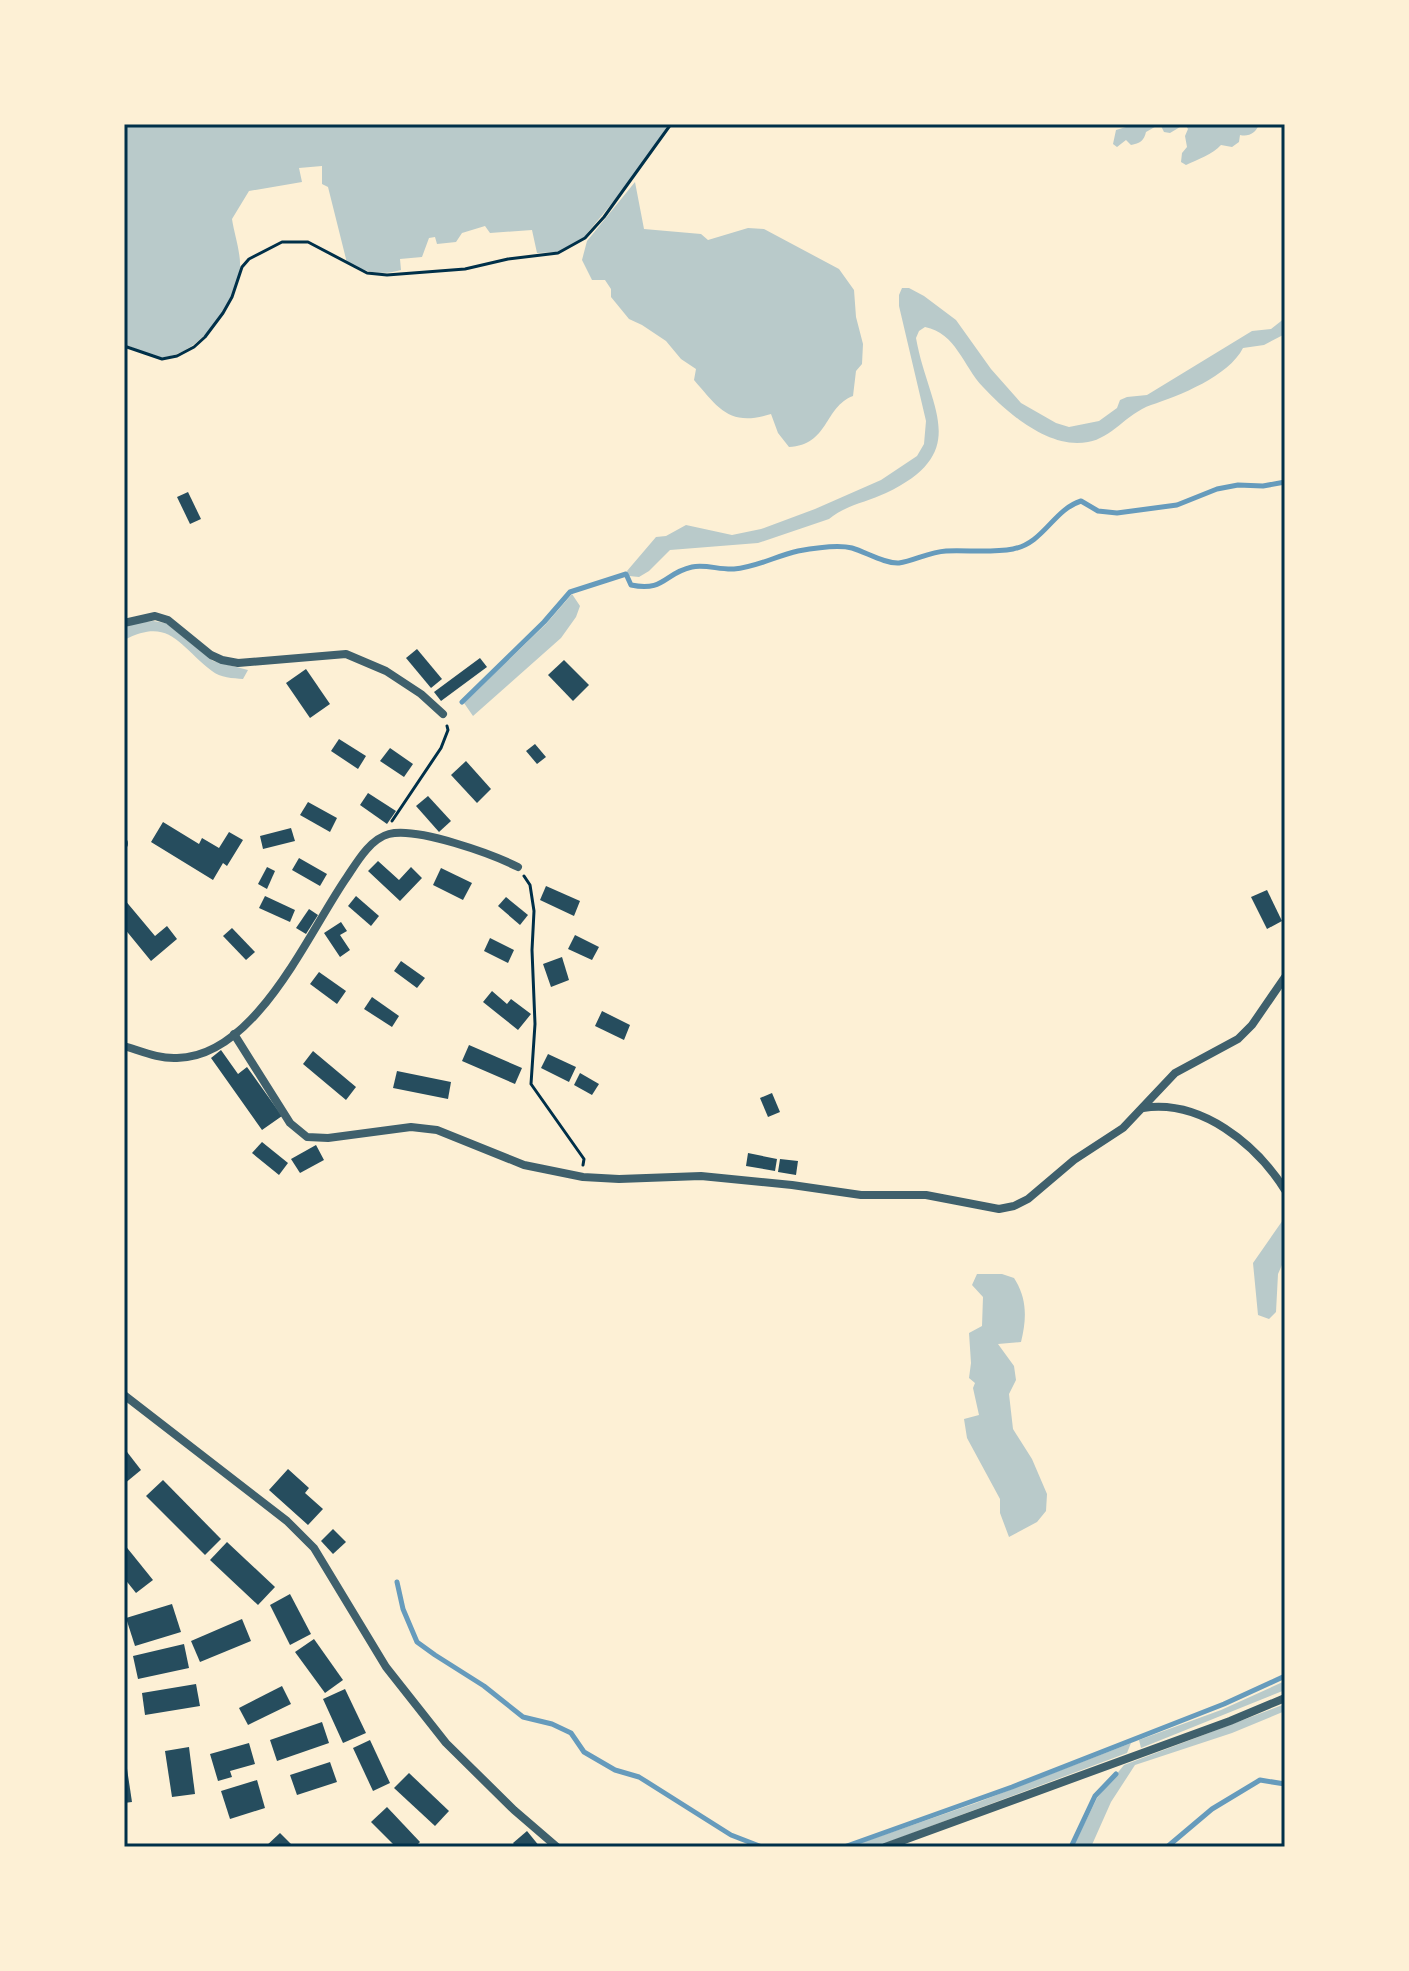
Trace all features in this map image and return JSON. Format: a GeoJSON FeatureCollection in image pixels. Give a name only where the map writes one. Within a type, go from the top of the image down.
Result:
{"type":"FeatureCollection","features":[{"type":"Feature","properties":{"kind":"street"},"geometry":{"type":"LineString","coordinates":[[124,623],[155,616],[168,620],[211,655],[238,663],[346,654],[364,659],[421,694],[443,714]]}},
{"type":"Feature","properties":{"kind":"street"},"geometry":{"type":"LineString","coordinates":[[124,1046],[165,1058],[180,1059],[202,1054],[247,1025],[280,986],[361,856],[389,834],[427,836],[488,852],[518,867]]}},
{"type":"Feature","properties":{"kind":"street"},"geometry":{"type":"LineString","coordinates":[[234,1034],[290,1123],[307,1137],[328,1138],[411,1127],[437,1130],[524,1165],[583,1177],[701,1176],[861,1195],[926,1195],[999,1209],[1028,1199],[1074,1160],[1123,1128],[1175,1073],[1238,1039],[1252,1025],[1285,977]]}},
{"type":"Feature","properties":{"kind":"street"},"geometry":{"type":"LineString","coordinates":[[1143,1108],[1177,1107],[1198,1113],[1251,1150],[1273,1172],[1285,1190]]}},
{"type":"Feature","properties":{"kind":"street"},"geometry":{"type":"LineString","coordinates":[[124,1395],[287,1521],[314,1548],[386,1667],[446,1743],[557,1847]]}},
{"type":"Feature","properties":{"kind":"street"},"geometry":{"type":"LineString","coordinates":[[885,1847],[1285,1698]]}},
{"type":"Feature","properties":{"kind":"path"},"geometry":{"type":"LineString","coordinates":[[124,346],[162,359],[177,356],[194,347],[223,313],[242,267],[249,259],[282,242],[308,242],[367,273],[387,275],[465,269],[520,257],[558,253],[585,238],[604,217],[671,124]]}},
{"type":"Feature","properties":{"kind":"path"},"geometry":{"type":"LineString","coordinates":[[389,834],[390,824],[441,748],[448,730],[443,714]]}},
{"type":"Feature","properties":{"kind":"path"},"geometry":{"type":"LineString","coordinates":[[518,867],[530,885],[534,911],[535,1024],[531,1084],[584,1159],[583,1177]]}},
{"type":"Feature","properties":{"kind":"shaded area"},"geometry":{"type":"Polygon","coordinates":[[[124,124],[669,124],[632,179],[584,237],[558,252],[537,253],[532,230],[490,233],[485,226],[462,233],[456,242],[437,244],[435,237],[429,238],[422,257],[400,259],[401,270],[386,273],[367,271],[347,263],[328,187],[322,184],[322,166],[299,168],[302,182],[249,191],[232,219],[240,268],[232,296],[204,336],[178,353],[159,357],[124,345],[124,124]]]}},
{"type":"Feature","properties":{"kind":"shaded area"},"geometry":{"type":"Polygon","coordinates":[[[1126,124],[1160,124],[1146,132],[1139,142],[1131,145],[1126,140],[1117,147],[1113,144],[1116,130],[1126,127],[1126,124]]]}},
{"type":"Feature","properties":{"kind":"shaded area"},"geometry":{"type":"Polygon","coordinates":[[[1160,124],[1185,124],[1170,133],[1164,132],[1160,124]]]}},
{"type":"Feature","properties":{"kind":"shaded area"},"geometry":{"type":"Polygon","coordinates":[[[1185,124],[1259,124],[1252,134],[1240,135],[1239,142],[1232,147],[1221,145],[1186,165],[1181,162],[1182,153],[1187,147],[1185,136],[1188,129],[1185,124]]]}},
{"type":"Feature","properties":{"kind":"shaded area"},"geometry":{"type":"Polygon","coordinates":[[[635,182],[644,229],[701,234],[708,240],[748,228],[764,229],[839,269],[854,290],[856,317],[863,344],[862,364],[856,371],[853,396],[836,408],[812,440],[789,447],[778,433],[771,414],[745,418],[726,413],[694,380],[696,369],[681,359],[666,341],[629,319],[611,297],[611,289],[605,280],[592,280],[582,260],[587,241],[635,182]]]}},
{"type":"Feature","properties":{"kind":"shaded area"},"geometry":{"type":"Polygon","coordinates":[[[902,288],[924,296],[956,320],[991,369],[1021,403],[1069,427],[1099,421],[1117,408],[1120,400],[1147,395],[1252,331],[1271,329],[1285,318],[1285,334],[1264,345],[1243,348],[1215,376],[1142,409],[1097,440],[1074,443],[1044,435],[1004,408],[976,379],[952,343],[936,330],[925,327],[916,338],[935,406],[937,444],[930,461],[913,477],[829,519],[758,543],[670,550],[649,571],[639,577],[629,576],[627,571],[656,537],[666,536],[686,525],[732,535],[761,529],[881,480],[917,456],[924,444],[926,421],[899,306],[902,288]]]}},
{"type":"Feature","properties":{"kind":"shaded area"},"geometry":{"type":"Polygon","coordinates":[[[572,594],[580,606],[561,638],[473,716],[464,703],[546,624],[572,594]]]}},
{"type":"Feature","properties":{"kind":"shaded area"},"geometry":{"type":"Polygon","coordinates":[[[153,621],[166,623],[213,661],[248,670],[243,679],[215,673],[173,637],[163,633],[140,633],[124,640],[124,628],[153,621]]]}},
{"type":"Feature","properties":{"kind":"shaded area"},"geometry":{"type":"Polygon","coordinates":[[[1285,1217],[1285,1258],[1278,1274],[1276,1312],[1269,1319],[1258,1315],[1253,1263],[1285,1217]]]}},
{"type":"Feature","properties":{"kind":"shaded area"},"geometry":{"type":"Polygon","coordinates":[[[977,1274],[1002,1274],[1014,1278],[1025,1308],[1021,1342],[998,1344],[1014,1366],[1016,1380],[1009,1394],[1013,1429],[1032,1459],[1047,1494],[1046,1511],[1037,1522],[1009,1537],[1000,1513],[1000,1499],[967,1438],[964,1419],[979,1415],[973,1388],[975,1383],[969,1378],[969,1333],[982,1326],[983,1297],[972,1285],[977,1274]]]}},
{"type":"Feature","properties":{"kind":"shaded area"},"geometry":{"type":"Polygon","coordinates":[[[1285,1681],[1285,1690],[1141,1748],[1139,1740],[1221,1710],[1285,1681]]]}},
{"type":"Feature","properties":{"kind":"shaded area"},"geometry":{"type":"Polygon","coordinates":[[[1285,1704],[1285,1711],[1232,1733],[1135,1765],[1111,1802],[1091,1847],[1073,1847],[1097,1798],[1124,1765],[1285,1704]]]}},
{"type":"Feature","properties":{"kind":"shaded area"},"geometry":{"type":"Polygon","coordinates":[[[1131,1743],[1127,1753],[875,1847],[849,1847],[976,1803],[1131,1743]]]}},
{"type":"Feature","properties":{"kind":"building"},"geometry":{"type":"Polygon","coordinates":[[[188,492],[201,519],[190,524],[177,497],[188,492]]]}},
{"type":"Feature","properties":{"kind":"building"},"geometry":{"type":"Polygon","coordinates":[[[417,649],[442,679],[431,688],[406,658],[417,649]]]}},
{"type":"Feature","properties":{"kind":"building"},"geometry":{"type":"Polygon","coordinates":[[[480,658],[487,667],[441,701],[434,692],[480,658]]]}},
{"type":"Feature","properties":{"kind":"building"},"geometry":{"type":"Polygon","coordinates":[[[564,660],[589,685],[573,701],[548,675],[564,660]]]}},
{"type":"Feature","properties":{"kind":"building"},"geometry":{"type":"Polygon","coordinates":[[[306,669],[330,704],[310,718],[286,683],[306,669]]]}},
{"type":"Feature","properties":{"kind":"building"},"geometry":{"type":"Polygon","coordinates":[[[339,739],[366,756],[358,769],[331,751],[339,739]]]}},
{"type":"Feature","properties":{"kind":"building"},"geometry":{"type":"Polygon","coordinates":[[[535,744],[546,757],[537,764],[526,751],[535,744]]]}},
{"type":"Feature","properties":{"kind":"building"},"geometry":{"type":"Polygon","coordinates":[[[390,748],[413,764],[404,777],[380,761],[390,748]]]}},
{"type":"Feature","properties":{"kind":"building"},"geometry":{"type":"Polygon","coordinates":[[[466,761],[491,789],[477,803],[451,775],[466,761]]]}},
{"type":"Feature","properties":{"kind":"building"},"geometry":{"type":"Polygon","coordinates":[[[368,793],[396,811],[387,824],[360,805],[368,793]]]}},
{"type":"Feature","properties":{"kind":"building"},"geometry":{"type":"Polygon","coordinates":[[[428,796],[451,821],[439,832],[416,806],[428,796]]]}},
{"type":"Feature","properties":{"kind":"building"},"geometry":{"type":"Polygon","coordinates":[[[308,802],[337,818],[330,832],[300,815],[308,802]]]}},
{"type":"Feature","properties":{"kind":"building"},"geometry":{"type":"Polygon","coordinates":[[[163,822],[199,844],[202,838],[219,848],[229,832],[243,840],[227,866],[223,863],[213,880],[151,842],[163,822]]]}},
{"type":"Feature","properties":{"kind":"building"},"geometry":{"type":"Polygon","coordinates":[[[291,828],[295,841],[263,849],[260,836],[291,828]]]}},
{"type":"Feature","properties":{"kind":"building"},"geometry":{"type":"Polygon","coordinates":[[[299,858],[327,874],[320,886],[292,870],[299,858]]]}},
{"type":"Feature","properties":{"kind":"building"},"geometry":{"type":"Polygon","coordinates":[[[378,861],[399,880],[411,867],[422,878],[400,901],[368,871],[378,861]]]}},
{"type":"Feature","properties":{"kind":"building"},"geometry":{"type":"Polygon","coordinates":[[[267,867],[275,871],[267,889],[258,884],[267,867]]]}},
{"type":"Feature","properties":{"kind":"building"},"geometry":{"type":"Polygon","coordinates":[[[441,868],[472,883],[463,900],[433,885],[441,868]]]}},
{"type":"Feature","properties":{"kind":"building"},"geometry":{"type":"Polygon","coordinates":[[[546,886],[580,901],[574,916],[540,900],[546,886]]]}},
{"type":"Feature","properties":{"kind":"building"},"geometry":{"type":"Polygon","coordinates":[[[1267,890],[1282,921],[1267,929],[1251,897],[1267,890]]]}},
{"type":"Feature","properties":{"kind":"building"},"geometry":{"type":"Polygon","coordinates":[[[265,896],[295,910],[290,922],[259,908],[265,896]]]}},
{"type":"Feature","properties":{"kind":"building"},"geometry":{"type":"Polygon","coordinates":[[[356,896],[379,916],[371,926],[348,906],[356,896]]]}},
{"type":"Feature","properties":{"kind":"building"},"geometry":{"type":"Polygon","coordinates":[[[506,897],[528,915],[520,925],[498,906],[506,897]]]}},
{"type":"Feature","properties":{"kind":"building"},"geometry":{"type":"Polygon","coordinates":[[[124,899],[155,936],[167,926],[177,939],[151,961],[124,928],[124,899]]]}},
{"type":"Feature","properties":{"kind":"building"},"geometry":{"type":"Polygon","coordinates":[[[309,909],[318,915],[306,934],[296,928],[309,909]]]}},
{"type":"Feature","properties":{"kind":"building"},"geometry":{"type":"Polygon","coordinates":[[[341,922],[347,931],[340,935],[350,950],[340,957],[324,933],[341,922]]]}},
{"type":"Feature","properties":{"kind":"building"},"geometry":{"type":"Polygon","coordinates":[[[232,928],[255,952],[246,960],[223,936],[232,928]]]}},
{"type":"Feature","properties":{"kind":"building"},"geometry":{"type":"Polygon","coordinates":[[[575,935],[599,947],[592,960],[568,949],[575,935]]]}},
{"type":"Feature","properties":{"kind":"building"},"geometry":{"type":"Polygon","coordinates":[[[490,938],[514,950],[508,963],[484,951],[490,938]]]}},
{"type":"Feature","properties":{"kind":"building"},"geometry":{"type":"Polygon","coordinates":[[[562,957],[569,980],[551,987],[543,964],[562,957]]]}},
{"type":"Feature","properties":{"kind":"building"},"geometry":{"type":"Polygon","coordinates":[[[401,961],[425,978],[417,988],[394,971],[401,961]]]}},
{"type":"Feature","properties":{"kind":"building"},"geometry":{"type":"Polygon","coordinates":[[[319,972],[346,991],[337,1004],[310,984],[319,972]]]}},
{"type":"Feature","properties":{"kind":"building"},"geometry":{"type":"Polygon","coordinates":[[[492,991],[507,1004],[511,999],[531,1014],[518,1030],[483,1002],[492,991]]]}},
{"type":"Feature","properties":{"kind":"building"},"geometry":{"type":"Polygon","coordinates":[[[372,997],[399,1016],[392,1027],[364,1009],[372,997]]]}},
{"type":"Feature","properties":{"kind":"building"},"geometry":{"type":"Polygon","coordinates":[[[602,1011],[630,1025],[624,1040],[595,1026],[602,1011]]]}},
{"type":"Feature","properties":{"kind":"building"},"geometry":{"type":"Polygon","coordinates":[[[469,1045],[522,1068],[515,1084],[462,1061],[469,1045]]]}},
{"type":"Feature","properties":{"kind":"building"},"geometry":{"type":"Polygon","coordinates":[[[221,1050],[238,1074],[247,1067],[282,1116],[262,1130],[211,1058],[221,1050]]]}},
{"type":"Feature","properties":{"kind":"building"},"geometry":{"type":"Polygon","coordinates":[[[313,1051],[356,1087],[346,1100],[303,1064],[313,1051]]]}},
{"type":"Feature","properties":{"kind":"building"},"geometry":{"type":"Polygon","coordinates":[[[548,1054],[576,1067],[569,1082],[541,1068],[548,1054]]]}},
{"type":"Feature","properties":{"kind":"building"},"geometry":{"type":"Polygon","coordinates":[[[397,1071],[451,1082],[448,1099],[393,1088],[397,1071]]]}},
{"type":"Feature","properties":{"kind":"building"},"geometry":{"type":"Polygon","coordinates":[[[580,1073],[599,1084],[592,1095],[574,1085],[580,1073]]]}},
{"type":"Feature","properties":{"kind":"building"},"geometry":{"type":"Polygon","coordinates":[[[772,1093],[780,1112],[768,1117],[760,1098],[772,1093]]]}},
{"type":"Feature","properties":{"kind":"building"},"geometry":{"type":"Polygon","coordinates":[[[262,1142],[288,1163],[279,1175],[252,1153],[262,1142]]]}},
{"type":"Feature","properties":{"kind":"building"},"geometry":{"type":"Polygon","coordinates":[[[316,1145],[324,1160],[300,1173],[291,1159],[316,1145]]]}},
{"type":"Feature","properties":{"kind":"building"},"geometry":{"type":"Polygon","coordinates":[[[748,1153],[777,1159],[775,1171],[746,1166],[748,1153]]]}},
{"type":"Feature","properties":{"kind":"building"},"geometry":{"type":"Polygon","coordinates":[[[780,1159],[798,1161],[796,1175],[778,1172],[780,1159]]]}},
{"type":"Feature","properties":{"kind":"building"},"geometry":{"type":"Polygon","coordinates":[[[124,1448],[141,1470],[124,1484],[124,1448]]]}},
{"type":"Feature","properties":{"kind":"building"},"geometry":{"type":"Polygon","coordinates":[[[288,1469],[309,1488],[305,1493],[323,1509],[308,1525],[269,1490],[288,1469]]]}},
{"type":"Feature","properties":{"kind":"building"},"geometry":{"type":"Polygon","coordinates":[[[163,1480],[221,1539],[205,1555],[146,1496],[163,1480]]]}},
{"type":"Feature","properties":{"kind":"building"},"geometry":{"type":"Polygon","coordinates":[[[333,1529],[346,1542],[333,1554],[321,1541],[333,1529]]]}},
{"type":"Feature","properties":{"kind":"building"},"geometry":{"type":"Polygon","coordinates":[[[227,1542],[275,1587],[258,1605],[210,1560],[227,1542]]]}},
{"type":"Feature","properties":{"kind":"building"},"geometry":{"type":"Polygon","coordinates":[[[124,1544],[153,1580],[136,1593],[124,1578],[124,1544]]]}},
{"type":"Feature","properties":{"kind":"building"},"geometry":{"type":"Polygon","coordinates":[[[290,1594],[311,1634],[290,1645],[270,1605],[290,1594]]]}},
{"type":"Feature","properties":{"kind":"building"},"geometry":{"type":"Polygon","coordinates":[[[172,1604],[181,1632],[135,1646],[126,1618],[172,1604]]]}},
{"type":"Feature","properties":{"kind":"building"},"geometry":{"type":"Polygon","coordinates":[[[242,1619],[251,1641],[200,1662],[191,1641],[242,1619]]]}},
{"type":"Feature","properties":{"kind":"building"},"geometry":{"type":"Polygon","coordinates":[[[314,1639],[343,1680],[325,1693],[295,1652],[314,1639]]]}},
{"type":"Feature","properties":{"kind":"building"},"geometry":{"type":"Polygon","coordinates":[[[184,1644],[189,1668],[138,1679],[133,1656],[184,1644]]]}},
{"type":"Feature","properties":{"kind":"building"},"geometry":{"type":"Polygon","coordinates":[[[196,1684],[200,1706],[145,1715],[142,1693],[196,1684]]]}},
{"type":"Feature","properties":{"kind":"building"},"geometry":{"type":"Polygon","coordinates":[[[282,1686],[291,1704],[248,1725],[239,1708],[282,1686]]]}},
{"type":"Feature","properties":{"kind":"building"},"geometry":{"type":"Polygon","coordinates":[[[345,1689],[366,1733],[343,1743],[323,1699],[345,1689]]]}},
{"type":"Feature","properties":{"kind":"building"},"geometry":{"type":"Polygon","coordinates":[[[322,1722],[329,1743],[277,1761],[270,1740],[322,1722]]]}},
{"type":"Feature","properties":{"kind":"building"},"geometry":{"type":"Polygon","coordinates":[[[370,1740],[390,1783],[373,1791],[353,1748],[370,1740]]]}},
{"type":"Feature","properties":{"kind":"building"},"geometry":{"type":"Polygon","coordinates":[[[249,1743],[255,1764],[230,1771],[232,1777],[218,1781],[210,1754],[249,1743]]]}},
{"type":"Feature","properties":{"kind":"building"},"geometry":{"type":"Polygon","coordinates":[[[189,1747],[195,1794],[172,1797],[165,1751],[189,1747]]]}},
{"type":"Feature","properties":{"kind":"building"},"geometry":{"type":"Polygon","coordinates":[[[330,1762],[337,1782],[297,1795],[290,1775],[330,1762]]]}},
{"type":"Feature","properties":{"kind":"building"},"geometry":{"type":"Polygon","coordinates":[[[124,1763],[132,1802],[124,1803],[124,1763]]]}},
{"type":"Feature","properties":{"kind":"building"},"geometry":{"type":"Polygon","coordinates":[[[409,1773],[449,1811],[435,1826],[394,1788],[409,1773]]]}},
{"type":"Feature","properties":{"kind":"building"},"geometry":{"type":"Polygon","coordinates":[[[257,1780],[265,1808],[230,1819],[221,1791],[257,1780]]]}},
{"type":"Feature","properties":{"kind":"building"},"geometry":{"type":"Polygon","coordinates":[[[387,1807],[420,1842],[415,1847],[396,1847],[371,1822],[387,1807]]]}},
{"type":"Feature","properties":{"kind":"building"},"geometry":{"type":"Polygon","coordinates":[[[527,1831],[540,1847],[516,1847],[513,1843],[527,1831]]]}},
{"type":"Feature","properties":{"kind":"building"},"geometry":{"type":"Polygon","coordinates":[[[280,1833],[294,1847],[265,1847],[280,1833]]]}},
{"type":"Feature","properties":{"kind":"waterway"},"geometry":{"type":"LineString","coordinates":[[462,702],[544,622],[570,592],[626,574],[631,585],[651,586],[692,567],[742,568],[798,551],[833,546],[852,548],[894,563],[940,552],[1013,549],[1033,540],[1063,511],[1081,501],[1098,511],[1117,513],[1177,505],[1217,489],[1238,485],[1263,486],[1285,482]]}},
{"type":"Feature","properties":{"kind":"waterway"},"geometry":{"type":"LineString","coordinates":[[397,1582],[403,1609],[417,1642],[484,1686],[523,1717],[552,1724],[571,1733],[584,1752],[615,1770],[639,1777],[731,1835],[762,1847]]}},
{"type":"Feature","properties":{"kind":"waterway"},"geometry":{"type":"LineString","coordinates":[[844,1847],[1012,1787],[1224,1704],[1285,1676]]}},
{"type":"Feature","properties":{"kind":"waterway"},"geometry":{"type":"LineString","coordinates":[[1071,1847],[1095,1796],[1116,1774]]}},
{"type":"Feature","properties":{"kind":"waterway"},"geometry":{"type":"LineString","coordinates":[[1167,1847],[1212,1809],[1260,1780],[1285,1784]]}}]}
